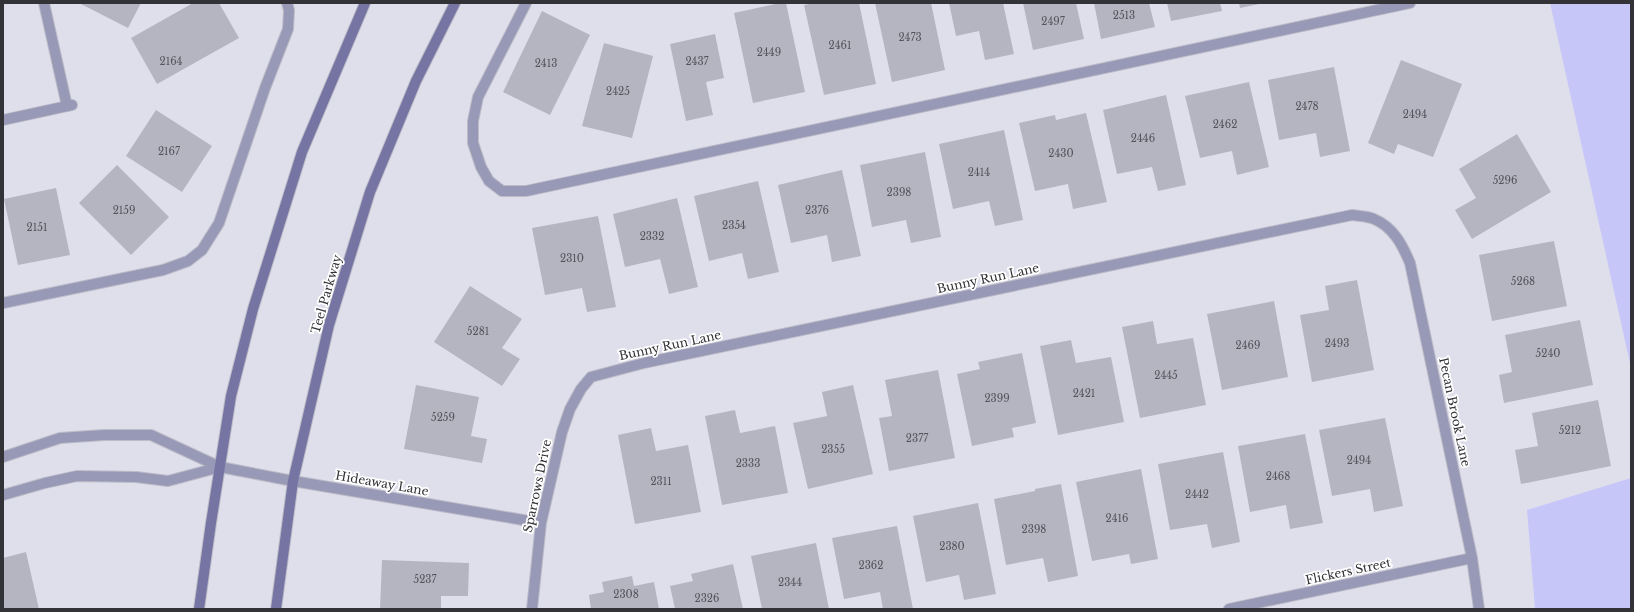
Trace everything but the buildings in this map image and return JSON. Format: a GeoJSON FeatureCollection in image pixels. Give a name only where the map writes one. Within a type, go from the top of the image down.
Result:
{"type":"FeatureCollection","features":[{"type":"Feature","properties":{"kind":"main road"},"geometry":{"type":"LineString","coordinates":[[199,609],[231,396],[253,310],[302,152],[365,3]]}},
{"type":"Feature","properties":{"kind":"main road","name":"Teel Parkway"},"geometry":{"type":"LineString","coordinates":[[276,609],[293,481],[329,325],[370,192],[416,81],[455,3]]}},
{"type":"Feature","properties":{"kind":"street"},"geometry":{"type":"LineString","coordinates":[[3,120],[70,106],[44,3]]}},
{"type":"Feature","properties":{"kind":"street"},"geometry":{"type":"LineString","coordinates":[[3,303],[163,270],[188,261],[202,250],[219,223],[265,88],[288,29],[289,10],[287,3]]}},
{"type":"Feature","properties":{"kind":"street"},"geometry":{"type":"LineString","coordinates":[[526,3],[478,97],[473,121],[473,143],[481,167],[489,181],[502,191],[534,190],[1410,3]]}},
{"type":"Feature","properties":{"kind":"street","name":"Bunny Run Lane"},"geometry":{"type":"LineString","coordinates":[[591,377],[644,363],[1352,215],[1373,218],[1387,228]]}},
{"type":"Feature","properties":{"kind":"street","name":"Pecan Brook Lane"},"geometry":{"type":"LineString","coordinates":[[1387,228],[1401,242],[1410,262],[1472,558],[1479,609]]}},
{"type":"Feature","properties":{"kind":"street","name":"Sparrows Drive"},"geometry":{"type":"LineString","coordinates":[[532,609],[541,524],[562,432],[570,409],[581,390],[591,377]]}},
{"type":"Feature","properties":{"kind":"street","name":"Hideaway Lane"},"geometry":{"type":"LineString","coordinates":[[3,457],[60,438],[104,435],[151,435],[220,467],[541,524]]}},
{"type":"Feature","properties":{"kind":"street","name":"Hideaway Lane"},"geometry":{"type":"LineString","coordinates":[[3,495],[77,476],[136,477],[168,481],[220,467]]}},
{"type":"Feature","properties":{"kind":"street","name":"Flickers Street"},"geometry":{"type":"LineString","coordinates":[[1230,609],[1472,558]]}},
{"type":"Feature","properties":{"kind":"shaded area"},"geometry":{"type":"Polygon","coordinates":[[[1550,3],[1631,3],[1631,368],[1550,3]]]}},
{"type":"Feature","properties":{"kind":"shaded area"},"geometry":{"type":"Polygon","coordinates":[[[1631,478],[1631,609],[1535,609],[1527,510],[1631,478]]]}}]}
